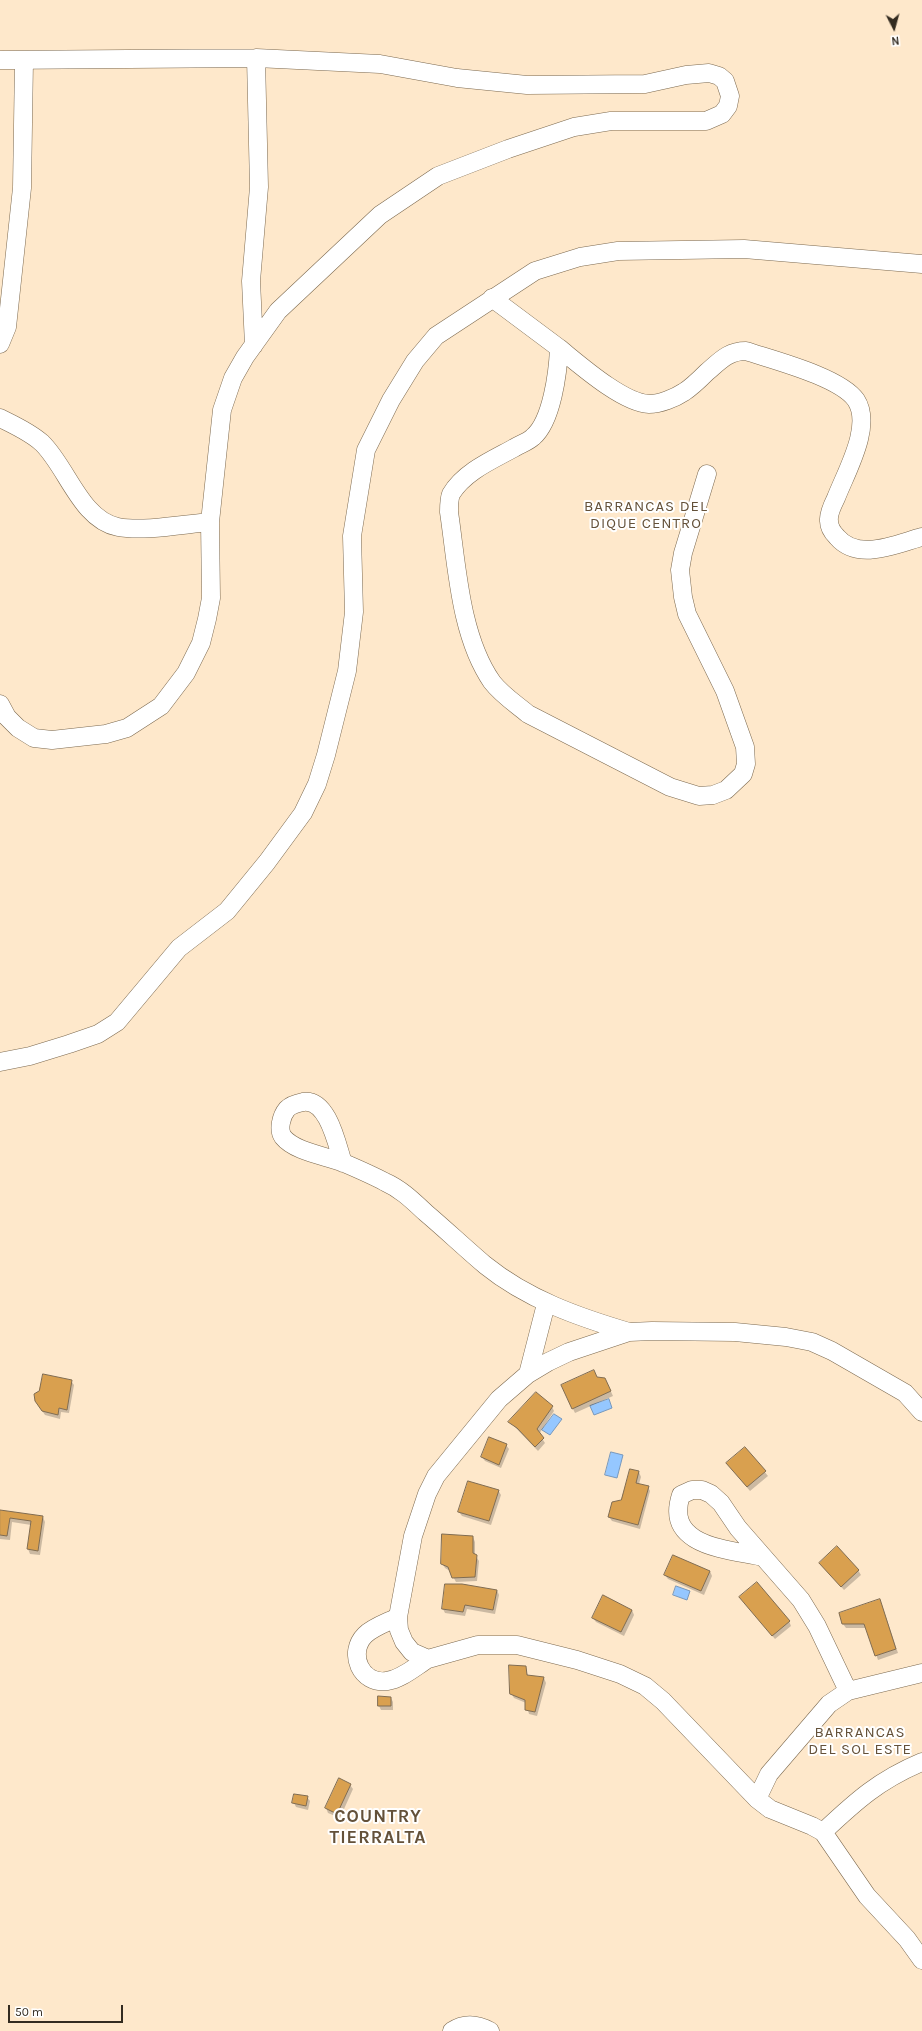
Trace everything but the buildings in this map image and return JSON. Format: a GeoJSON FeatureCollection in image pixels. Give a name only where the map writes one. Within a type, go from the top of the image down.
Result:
{"type":"FeatureCollection","features":[{"type":"Feature","properties":{"kind":"street"},"geometry":{"type":"LineString","coordinates":[[254,344],[252,281],[259,188],[256,58]]}},
{"type":"Feature","properties":{"kind":"street"},"geometry":{"type":"LineString","coordinates":[[0,60],[256,58],[380,64],[457,78],[527,85],[645,84],[709,73],[719,76],[725,81],[730,96],[728,106],[722,114],[706,121],[611,121],[574,127],[508,149],[438,176],[380,214],[278,311],[254,344],[233,378],[222,410],[210,522],[211,598],[207,619],[201,643],[186,673],[161,706],[127,728],[106,734],[52,740],[34,738],[18,728],[8,717],[0,704]]}},
{"type":"Feature","properties":{"kind":"street"},"geometry":{"type":"LineString","coordinates":[[0,344],[7,327],[22,188],[24,61]]}},
{"type":"Feature","properties":{"kind":"street"},"geometry":{"type":"LineString","coordinates":[[0,1062],[30,1056],[69,1044],[98,1034],[117,1022],[179,948],[227,911],[267,862],[303,813],[317,784],[326,755],[347,671],[354,612],[352,536],[366,450],[391,400],[415,361],[436,336],[535,271],[580,257],[618,251],[744,249],[922,264]]}},
{"type":"Feature","properties":{"kind":"street"},"geometry":{"type":"LineString","coordinates":[[492,298],[598,379],[636,402],[650,404],[664,402],[684,393],[728,354],[737,351],[746,351],[832,382],[847,390],[855,399],[860,408],[862,418],[860,437],[832,507],[828,521],[832,532],[851,548],[865,550],[882,548],[922,537]]}},
{"type":"Feature","properties":{"kind":"street"},"geometry":{"type":"LineString","coordinates":[[559,348],[552,397],[544,420],[533,437],[485,464],[463,479],[450,495],[449,512],[465,622],[471,640],[492,682],[508,698],[528,714],[670,787],[699,796],[713,795],[726,790],[742,774],[746,764],[745,747],[725,691],[687,614],[683,596],[680,570],[683,553],[707,474]]}},
{"type":"Feature","properties":{"kind":"street"},"geometry":{"type":"LineString","coordinates":[[0,418],[22,429],[42,442],[54,456],[74,488],[96,516],[104,522],[118,527],[137,528],[210,522]]}},
{"type":"Feature","properties":{"kind":"street"},"geometry":{"type":"LineString","coordinates":[[343,1163],[387,1182],[405,1194],[485,1265],[546,1304],[629,1332]]}},
{"type":"Feature","properties":{"kind":"street"},"geometry":{"type":"LineString","coordinates":[[528,1374],[546,1304]]}},
{"type":"Feature","properties":{"kind":"street"},"geometry":{"type":"LineString","coordinates":[[428,1659],[412,1652],[404,1642],[399,1630],[398,1617],[413,1536],[427,1494],[436,1476],[499,1399],[528,1374],[548,1362],[570,1352],[629,1332],[734,1332],[786,1337],[812,1342],[832,1351],[905,1393],[922,1412]]}},
{"type":"Feature","properties":{"kind":"street"},"geometry":{"type":"LineString","coordinates":[[763,1557],[704,1544],[687,1533],[679,1522],[677,1508],[681,1495],[692,1490],[702,1490],[711,1494],[721,1503],[738,1528],[801,1600],[817,1626],[848,1691]]}},
{"type":"Feature","properties":{"kind":"street"},"geometry":{"type":"LineString","coordinates":[[398,1617],[366,1634],[359,1643],[357,1655],[359,1668],[365,1676],[375,1680],[387,1681],[399,1677],[428,1659],[478,1645],[518,1645],[577,1660],[620,1674],[645,1686],[663,1701],[757,1799],[770,1810],[824,1832],[867,1896],[907,1939],[922,1960]]}},
{"type":"Feature","properties":{"kind":"street"},"geometry":{"type":"LineString","coordinates":[[757,1799],[769,1774],[829,1704],[848,1691],[922,1673]]}},
{"type":"Feature","properties":{"kind":"street"},"geometry":{"type":"LineString","coordinates":[[824,1832],[876,1785],[903,1770],[922,1762]]}},
{"type":"Feature","properties":{"kind":"street"},"geometry":{"type":"LineString","coordinates":[[452,2031],[457,2027],[469,2025],[481,2026],[490,2031]]}},
{"type":"Feature","properties":{"kind":"water"},"geometry":{"type":"Polygon","coordinates":[[[609,1399],[612,1408],[594,1415],[590,1406],[609,1399]]]}},
{"type":"Feature","properties":{"kind":"water"},"geometry":{"type":"Polygon","coordinates":[[[554,1414],[562,1419],[550,1435],[542,1430],[554,1414]]]}},
{"type":"Feature","properties":{"kind":"water"},"geometry":{"type":"Polygon","coordinates":[[[611,1452],[623,1455],[617,1478],[605,1475],[611,1452]]]}},
{"type":"Feature","properties":{"kind":"water"},"geometry":{"type":"Polygon","coordinates":[[[676,1586],[690,1591],[687,1600],[673,1595],[676,1586]]]}},
{"type":"Feature","properties":{"kind":"district","name":"BARRANCAS DEL DIQUE CENTRO"},"geometry":{"type":"Point","coordinates":[646,516]}},
{"type":"Feature","properties":{"kind":"district","name":"BARRANCAS DEL SOL ESTE"},"geometry":{"type":"Point","coordinates":[860,1742]}},
{"type":"Feature","properties":{"kind":"district","name":"COUNTRY TIERRALTA"},"geometry":{"type":"Point","coordinates":[378,1827]}}]}
